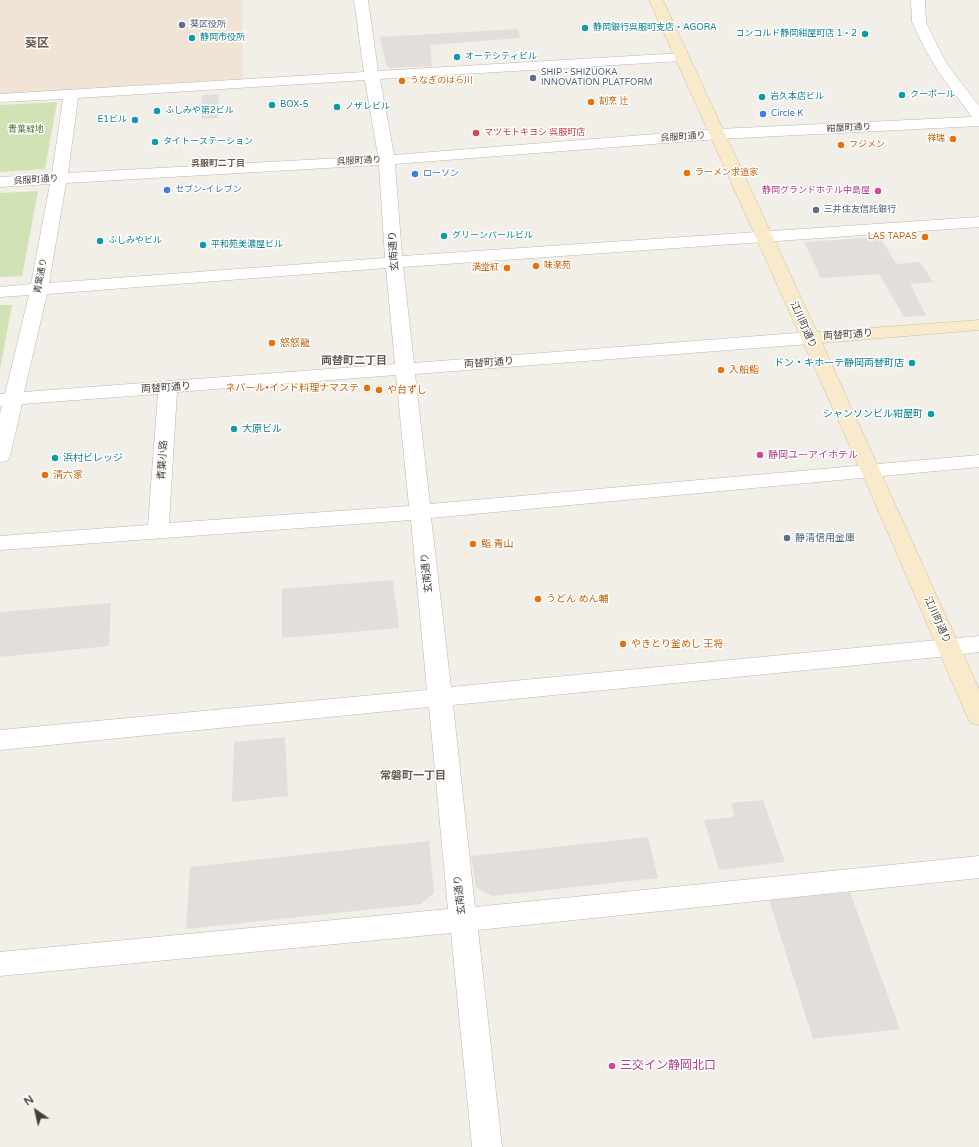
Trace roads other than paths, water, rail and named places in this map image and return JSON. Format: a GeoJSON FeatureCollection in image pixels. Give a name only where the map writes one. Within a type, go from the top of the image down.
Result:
{"type":"FeatureCollection","features":[{"type":"Feature","properties":{"kind":"street","name":"玄南通り"},"geometry":{"type":"LineString","coordinates":[[361,0],[372,77],[388,160],[394,262],[487,1147]]}},
{"type":"Feature","properties":{"kind":"street","name":"江川町通り"},"geometry":{"type":"LineString","coordinates":[[656,0],[718,134],[809,338],[871,470],[979,716]]}},
{"type":"Feature","properties":{"kind":"street"},"geometry":{"type":"LineString","coordinates":[[918,0],[919,22],[932,49],[943,68],[979,116]]}},
{"type":"Feature","properties":{"kind":"street"},"geometry":{"type":"LineString","coordinates":[[0,98],[372,77],[682,57]]}},
{"type":"Feature","properties":{"kind":"street","name":"青葉通り"},"geometry":{"type":"LineString","coordinates":[[0,456],[7,400],[39,289],[59,179],[71,94]]}},
{"type":"Feature","properties":{"kind":"street","name":"紺屋町通り"},"geometry":{"type":"LineString","coordinates":[[718,134],[979,121]]}},
{"type":"Feature","properties":{"kind":"street","name":"呉服町通り"},"geometry":{"type":"LineString","coordinates":[[0,182],[388,160],[718,134]]}},
{"type":"Feature","properties":{"kind":"street"},"geometry":{"type":"LineString","coordinates":[[0,292],[394,262],[979,222]]}},
{"type":"Feature","properties":{"kind":"street","name":"両替町通り"},"geometry":{"type":"LineString","coordinates":[[7,400],[979,325]]}},
{"type":"Feature","properties":{"kind":"street","name":"青葉小路"},"geometry":{"type":"LineString","coordinates":[[158,532],[168,388]]}},
{"type":"Feature","properties":{"kind":"street"},"geometry":{"type":"LineString","coordinates":[[0,543],[421,512],[979,461]]}},
{"type":"Feature","properties":{"kind":"street"},"geometry":{"type":"LineString","coordinates":[[0,740],[979,644]]}},
{"type":"Feature","properties":{"kind":"street"},"geometry":{"type":"LineString","coordinates":[[0,964],[462,920],[979,867]]}},
{"type":"Feature","properties":{"kind":"place","name":"葵区役所"},"geometry":{"type":"Point","coordinates":[182,25]}},
{"type":"Feature","properties":{"kind":"place","name":"静岡銀行呉服町支店・AGORA"},"geometry":{"type":"Point","coordinates":[585,28]}},
{"type":"Feature","properties":{"kind":"place","name":"コンコルド静岡紺屋町店 1・2"},"geometry":{"type":"Point","coordinates":[865,34]}},
{"type":"Feature","properties":{"kind":"place","name":"静岡市役所"},"geometry":{"type":"Point","coordinates":[192,38]}},
{"type":"Feature","properties":{"kind":"place","name":"オーテシティビル"},"geometry":{"type":"Point","coordinates":[457,57]}},
{"type":"Feature","properties":{"kind":"place","name":"SHIP - SHIZUOKA INNOVATION PLATFORM"},"geometry":{"type":"Point","coordinates":[533,78]}},
{"type":"Feature","properties":{"kind":"place","name":"うなぎのはら川"},"geometry":{"type":"Point","coordinates":[402,81]}},
{"type":"Feature","properties":{"kind":"place","name":"クーポール"},"geometry":{"type":"Point","coordinates":[902,95]}},
{"type":"Feature","properties":{"kind":"place","name":"岩久本店ビル"},"geometry":{"type":"Point","coordinates":[762,97]}},
{"type":"Feature","properties":{"kind":"place","name":"割烹 辻"},"geometry":{"type":"Point","coordinates":[591,102]}},
{"type":"Feature","properties":{"kind":"place","name":"BOX-5"},"geometry":{"type":"Point","coordinates":[272,105]}},
{"type":"Feature","properties":{"kind":"place","name":"ノザレビル"},"geometry":{"type":"Point","coordinates":[337,107]}},
{"type":"Feature","properties":{"kind":"place","name":"ふしみや第2ビル"},"geometry":{"type":"Point","coordinates":[157,111]}},
{"type":"Feature","properties":{"kind":"place","name":"Circle K"},"geometry":{"type":"Point","coordinates":[763,114]}},
{"type":"Feature","properties":{"kind":"place","name":"E1ビル"},"geometry":{"type":"Point","coordinates":[135,120]}},
{"type":"Feature","properties":{"kind":"place","name":"マツモトキヨシ 呉服町店"},"geometry":{"type":"Point","coordinates":[476,133]}},
{"type":"Feature","properties":{"kind":"place","name":"祥瑞"},"geometry":{"type":"Point","coordinates":[953,139]}},
{"type":"Feature","properties":{"kind":"place","name":"タイトーステーション"},"geometry":{"type":"Point","coordinates":[155,142]}},
{"type":"Feature","properties":{"kind":"place","name":"フジメン"},"geometry":{"type":"Point","coordinates":[841,145]}},
{"type":"Feature","properties":{"kind":"place","name":"ラーメン求道家"},"geometry":{"type":"Point","coordinates":[687,173]}},
{"type":"Feature","properties":{"kind":"place","name":"ローソン"},"geometry":{"type":"Point","coordinates":[415,174]}},
{"type":"Feature","properties":{"kind":"place","name":"セブン-イレブン"},"geometry":{"type":"Point","coordinates":[167,190]}},
{"type":"Feature","properties":{"kind":"place","name":"静岡グランドホテル中島屋"},"geometry":{"type":"Point","coordinates":[878,191]}},
{"type":"Feature","properties":{"kind":"place","name":"三井住友信託銀行"},"geometry":{"type":"Point","coordinates":[816,210]}},
{"type":"Feature","properties":{"kind":"place","name":"グリーンパールビル"},"geometry":{"type":"Point","coordinates":[444,236]}},
{"type":"Feature","properties":{"kind":"place","name":"LAS TAPAS"},"geometry":{"type":"Point","coordinates":[925,237]}},
{"type":"Feature","properties":{"kind":"place","name":"ふしみやビル"},"geometry":{"type":"Point","coordinates":[100,241]}},
{"type":"Feature","properties":{"kind":"place","name":"平和苑美濃屋ビル"},"geometry":{"type":"Point","coordinates":[203,245]}},
{"type":"Feature","properties":{"kind":"place","name":"味楽苑"},"geometry":{"type":"Point","coordinates":[536,266]}},
{"type":"Feature","properties":{"kind":"place","name":"満堂紅"},"geometry":{"type":"Point","coordinates":[507,268]}},
{"type":"Feature","properties":{"kind":"place","name":"怒怒龍"},"geometry":{"type":"Point","coordinates":[272,343]}},
{"type":"Feature","properties":{"kind":"place","name":"ドン・キホーテ静岡両替町店"},"geometry":{"type":"Point","coordinates":[912,363]}},
{"type":"Feature","properties":{"kind":"place","name":"入船鮨"},"geometry":{"type":"Point","coordinates":[721,370]}},
{"type":"Feature","properties":{"kind":"place","name":"ネパール•インド料理ナマステ"},"geometry":{"type":"Point","coordinates":[367,388]}},
{"type":"Feature","properties":{"kind":"place","name":"や台ずし"},"geometry":{"type":"Point","coordinates":[379,390]}},
{"type":"Feature","properties":{"kind":"place","name":"シャンソンビル紺屋町"},"geometry":{"type":"Point","coordinates":[931,414]}},
{"type":"Feature","properties":{"kind":"place","name":"大原ビル"},"geometry":{"type":"Point","coordinates":[234,429]}},
{"type":"Feature","properties":{"kind":"place","name":"静岡ユーアイホテル"},"geometry":{"type":"Point","coordinates":[760,455]}},
{"type":"Feature","properties":{"kind":"place","name":"浜村ビレッジ"},"geometry":{"type":"Point","coordinates":[55,458]}},
{"type":"Feature","properties":{"kind":"place","name":"清六家"},"geometry":{"type":"Point","coordinates":[45,475]}},
{"type":"Feature","properties":{"kind":"place","name":"静清信用金庫"},"geometry":{"type":"Point","coordinates":[787,538]}},
{"type":"Feature","properties":{"kind":"place","name":"鮨 青山"},"geometry":{"type":"Point","coordinates":[473,544]}},
{"type":"Feature","properties":{"kind":"place","name":"うどん めん輔"},"geometry":{"type":"Point","coordinates":[538,599]}},
{"type":"Feature","properties":{"kind":"place","name":"やきとり釜めし 王将"},"geometry":{"type":"Point","coordinates":[623,644]}},
{"type":"Feature","properties":{"kind":"place","name":"三交イン静岡北口"},"geometry":{"type":"Point","coordinates":[612,1066]}},
{"type":"Feature","properties":{"kind":"district","name":"葵区"},"geometry":{"type":"Point","coordinates":[37,44]}},
{"type":"Feature","properties":{"kind":"district","name":"呉服町二丁目"},"geometry":{"type":"Point","coordinates":[218,164]}},
{"type":"Feature","properties":{"kind":"district","name":"両替町二丁目"},"geometry":{"type":"Point","coordinates":[354,361]}},
{"type":"Feature","properties":{"kind":"district","name":"常磐町一丁目"},"geometry":{"type":"Point","coordinates":[413,776]}},
{"type":"Feature","properties":{"kind":"park label","name":"青葉緑地"},"geometry":{"type":"Point","coordinates":[26,130]}}]}
